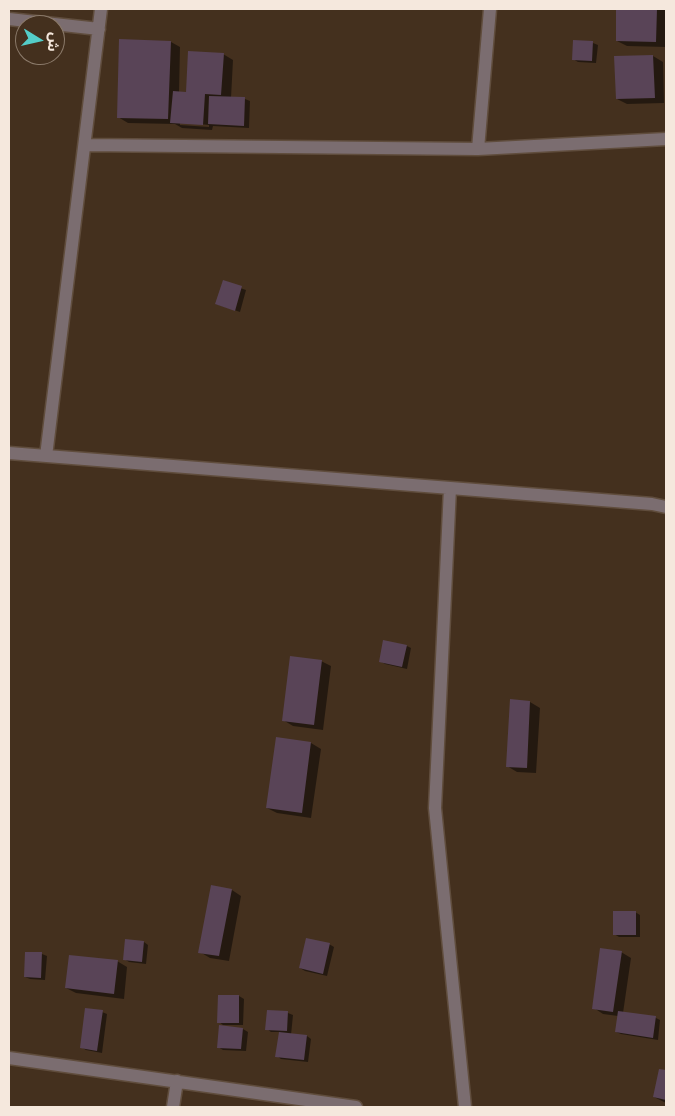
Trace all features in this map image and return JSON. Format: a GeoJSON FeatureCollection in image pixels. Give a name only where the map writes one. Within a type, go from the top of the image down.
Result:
{"type":"FeatureCollection","features":[{"type":"Feature","properties":{"kind":"street"},"geometry":{"type":"LineString","coordinates":[[46,456],[101,9]]}},
{"type":"Feature","properties":{"kind":"street"},"geometry":{"type":"LineString","coordinates":[[478,149],[490,9]]}},
{"type":"Feature","properties":{"kind":"street"},"geometry":{"type":"LineString","coordinates":[[9,19],[99,29]]}},
{"type":"Feature","properties":{"kind":"street"},"geometry":{"type":"LineString","coordinates":[[85,145],[478,149],[666,139]]}},
{"type":"Feature","properties":{"kind":"street"},"geometry":{"type":"LineString","coordinates":[[9,453],[666,506]]}},
{"type":"Feature","properties":{"kind":"street"},"geometry":{"type":"LineString","coordinates":[[450,488],[435,808],[465,1107]]}},
{"type":"Feature","properties":{"kind":"street"},"geometry":{"type":"LineString","coordinates":[[9,1058],[177,1080],[356,1107]]}},
{"type":"Feature","properties":{"kind":"street"},"geometry":{"type":"LineString","coordinates":[[173,1107],[177,1080]]}},
{"type":"Feature","properties":{"kind":"building"},"geometry":{"type":"Polygon","coordinates":[[[616,9],[657,9],[656,42],[616,41],[616,9]]]}},
{"type":"Feature","properties":{"kind":"building"},"geometry":{"type":"Polygon","coordinates":[[[119,39],[171,41],[168,119],[117,118],[119,39]]]}},
{"type":"Feature","properties":{"kind":"building"},"geometry":{"type":"Polygon","coordinates":[[[573,40],[593,41],[592,61],[572,60],[573,40]]]}},
{"type":"Feature","properties":{"kind":"building"},"geometry":{"type":"Polygon","coordinates":[[[188,51],[224,53],[221,95],[205,94],[203,125],[170,123],[173,91],[186,92],[188,51]]]}},
{"type":"Feature","properties":{"kind":"building"},"geometry":{"type":"Polygon","coordinates":[[[653,55],[655,98],[616,99],[614,56],[653,55]]]}},
{"type":"Feature","properties":{"kind":"building"},"geometry":{"type":"Polygon","coordinates":[[[209,96],[245,97],[244,126],[208,124],[209,96]]]}},
{"type":"Feature","properties":{"kind":"building"},"geometry":{"type":"Polygon","coordinates":[[[223,280],[242,286],[235,311],[215,304],[223,280]]]}},
{"type":"Feature","properties":{"kind":"building"},"geometry":{"type":"Polygon","coordinates":[[[383,640],[407,645],[402,667],[379,662],[383,640]]]}},
{"type":"Feature","properties":{"kind":"building"},"geometry":{"type":"Polygon","coordinates":[[[290,656],[322,660],[314,725],[282,721],[290,656]]]}},
{"type":"Feature","properties":{"kind":"building"},"geometry":{"type":"Polygon","coordinates":[[[510,699],[530,701],[527,768],[506,767],[510,699]]]}},
{"type":"Feature","properties":{"kind":"building"},"geometry":{"type":"Polygon","coordinates":[[[276,737],[311,742],[302,813],[266,808],[276,737]]]}},
{"type":"Feature","properties":{"kind":"building"},"geometry":{"type":"Polygon","coordinates":[[[211,885],[232,889],[219,956],[198,953],[211,885]]]}},
{"type":"Feature","properties":{"kind":"building"},"geometry":{"type":"Polygon","coordinates":[[[613,911],[636,911],[636,935],[613,935],[613,911]]]}},
{"type":"Feature","properties":{"kind":"building"},"geometry":{"type":"Polygon","coordinates":[[[306,938],[330,943],[323,974],[299,968],[306,938]]]}},
{"type":"Feature","properties":{"kind":"building"},"geometry":{"type":"Polygon","coordinates":[[[125,939],[144,941],[142,962],[123,960],[125,939]]]}},
{"type":"Feature","properties":{"kind":"building"},"geometry":{"type":"Polygon","coordinates":[[[600,948],[622,951],[613,1012],[592,1009],[600,948]]]}},
{"type":"Feature","properties":{"kind":"building"},"geometry":{"type":"Polygon","coordinates":[[[25,952],[42,952],[41,978],[24,977],[25,952]]]}},
{"type":"Feature","properties":{"kind":"building"},"geometry":{"type":"Polygon","coordinates":[[[69,955],[118,960],[114,994],[65,988],[69,955]]]}},
{"type":"Feature","properties":{"kind":"building"},"geometry":{"type":"Polygon","coordinates":[[[218,995],[239,995],[239,1023],[217,1023],[218,995]]]}},
{"type":"Feature","properties":{"kind":"building"},"geometry":{"type":"Polygon","coordinates":[[[85,1008],[103,1010],[97,1051],[80,1048],[85,1008]]]}},
{"type":"Feature","properties":{"kind":"building"},"geometry":{"type":"Polygon","coordinates":[[[267,1010],[288,1011],[287,1031],[265,1030],[267,1010]]]}},
{"type":"Feature","properties":{"kind":"building"},"geometry":{"type":"Polygon","coordinates":[[[618,1011],[656,1016],[653,1038],[615,1032],[618,1011]]]}},
{"type":"Feature","properties":{"kind":"building"},"geometry":{"type":"Polygon","coordinates":[[[219,1025],[243,1028],[241,1049],[217,1048],[219,1025]]]}},
{"type":"Feature","properties":{"kind":"building"},"geometry":{"type":"Polygon","coordinates":[[[279,1032],[307,1035],[304,1060],[275,1057],[279,1032]]]}},
{"type":"Feature","properties":{"kind":"building"},"geometry":{"type":"Polygon","coordinates":[[[659,1069],[666,1070],[666,1100],[653,1097],[659,1069]]]}}]}
